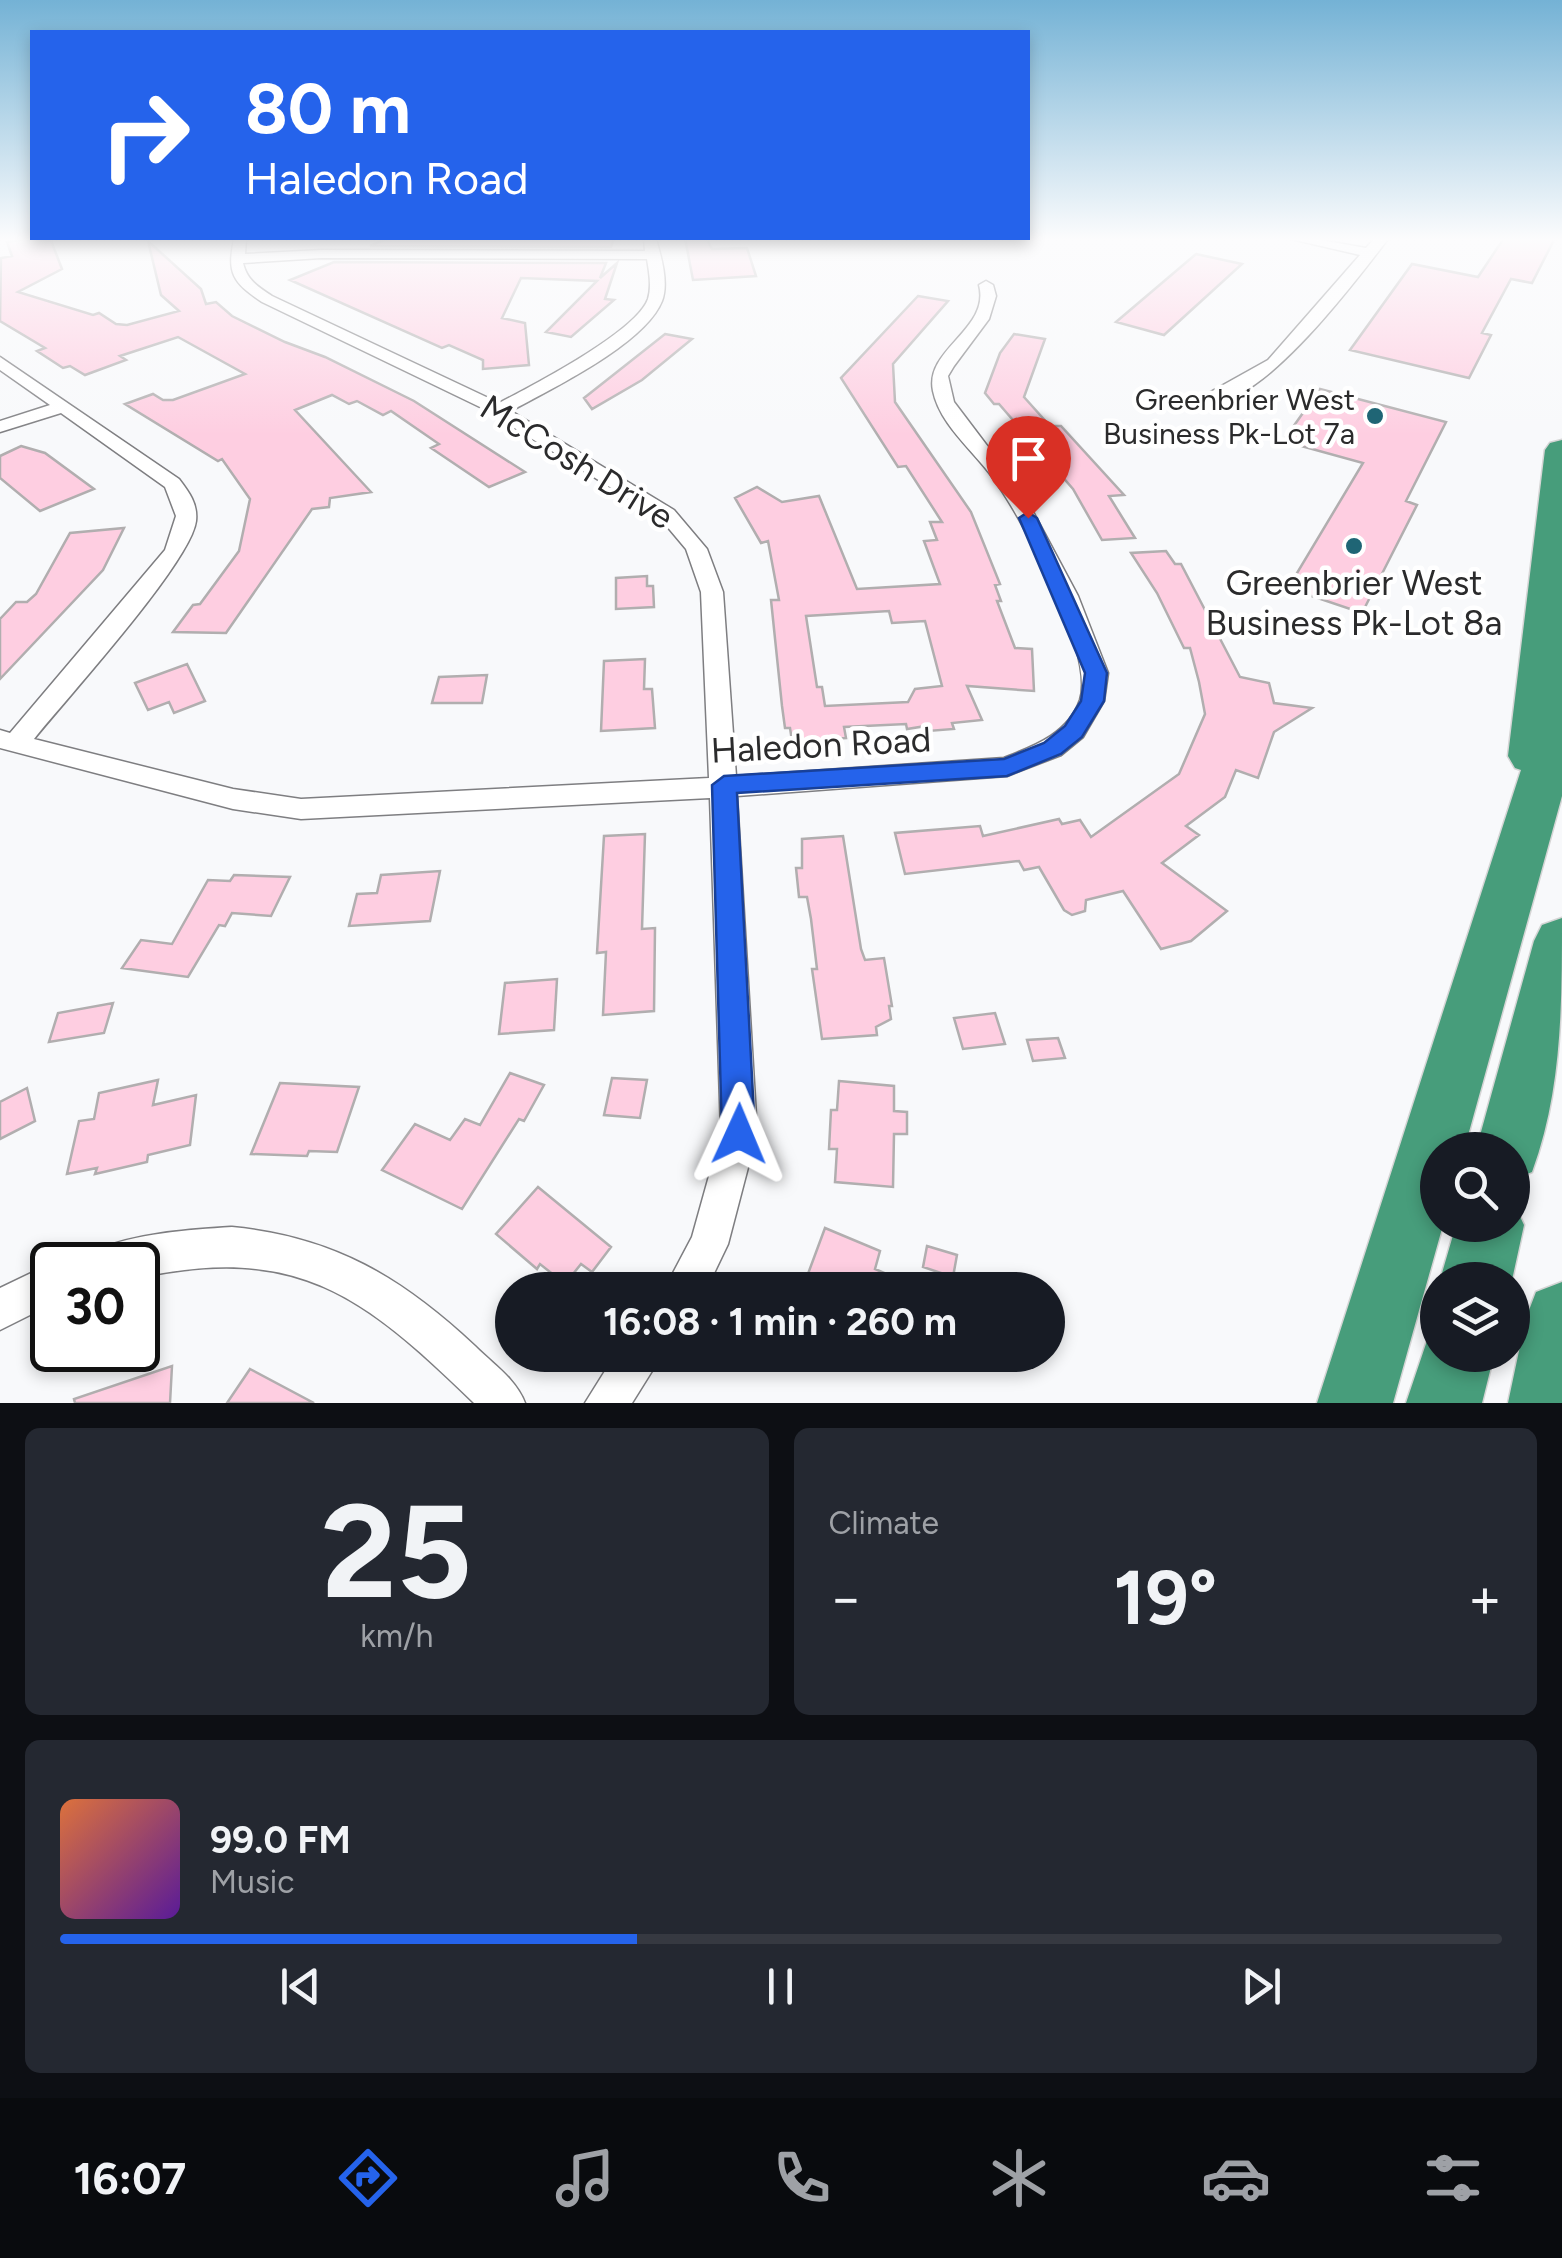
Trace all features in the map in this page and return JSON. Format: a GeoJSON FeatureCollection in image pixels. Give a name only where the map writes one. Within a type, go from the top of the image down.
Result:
{"type":"FeatureCollection","features":[{"type":"Feature","properties":{"kind":"highway"},"geometry":{"type":"LineString","coordinates":[[1524,841],[1562,450]]}},
{"type":"Feature","properties":{"kind":"highway"},"geometry":{"type":"LineString","coordinates":[[1355,1403],[1562,714]]}},
{"type":"Feature","properties":{"kind":"highway"},"geometry":{"type":"LineString","coordinates":[[1514,1132],[1562,941]]}},
{"type":"Feature","properties":{"kind":"highway"},"geometry":{"type":"LineString","coordinates":[[1546,1403],[1562,1318]]}},
{"type":"Feature","properties":{"kind":"highway"},"geometry":{"type":"LineString","coordinates":[[1444,1403],[1452,1372]]}},
{"type":"Feature","properties":{"kind":"street","name":"McCosh Drive"},"geometry":{"type":"LineString","coordinates":[[278,304],[499,410],[667,514],[700,549],[712,592],[739,1134],[708,1244],[693,1272]]}},
{"type":"Feature","properties":{"kind":"street"},"geometry":{"type":"LineString","coordinates":[[499,410],[566,374],[645,316],[651,304]]}},
{"type":"Feature","properties":{"kind":"street","name":"Haledon Road"},"geometry":{"type":"LineString","coordinates":[[8,741],[233,800],[300,809],[604,795],[1007,767],[1052,748],[1083,721],[1096,688],[1092,661],[1028,518],[944,400],[940,386],[945,365],[989,304]]}},
{"type":"Feature","properties":{"kind":"street"},"geometry":{"type":"LineString","coordinates":[[1213,398],[1274,364],[1325,304]]}},
{"type":"Feature","properties":{"kind":"street"},"geometry":{"type":"LineString","coordinates":[[0,362],[172,482],[186,499],[188,520],[174,552],[8,741]]}},
{"type":"Feature","properties":{"kind":"street"},"geometry":{"type":"LineString","coordinates":[[0,427],[64,406]]}},
{"type":"Feature","properties":{"kind":"street"},"geometry":{"type":"LineString","coordinates":[[160,1251],[256,1246],[321,1260],[362,1280],[422,1324],[504,1403]]}},
{"type":"Feature","properties":{"kind":"street"},"geometry":{"type":"LineString","coordinates":[[0,1310],[30,1294]]}},
{"type":"Feature","properties":{"kind":"street"},"geometry":{"type":"LineString","coordinates":[[606,1403],[629,1372]]}},
{"type":"Feature","properties":{"kind":"building"},"geometry":{"type":"Polygon","coordinates":[[[0,304],[59,304],[93,315],[99,313],[116,324],[127,325],[179,311],[172,304],[219,304],[232,316],[414,401],[525,472],[489,487],[431,448],[439,444],[391,411],[383,415],[357,401],[349,404],[332,395],[295,410],[371,492],[330,498],[329,507],[312,509],[226,633],[173,632],[193,605],[200,604],[239,551],[250,499],[222,459],[218,461],[125,404],[153,394],[173,400],[245,374],[178,337],[120,356],[126,360],[85,375],[70,366],[63,368],[37,351],[45,348],[0,321],[0,304]]]}},
{"type":"Feature","properties":{"kind":"building"},"geometry":{"type":"Polygon","coordinates":[[[345,304],[508,304],[502,318],[525,323],[529,365],[483,369],[483,360],[449,345],[442,348],[345,304]]]}},
{"type":"Feature","properties":{"kind":"building"},"geometry":{"type":"Polygon","coordinates":[[[574,304],[609,304],[571,337],[546,332],[574,304]]]}},
{"type":"Feature","properties":{"kind":"building"},"geometry":{"type":"Polygon","coordinates":[[[910,304],[945,304],[893,364],[895,402],[971,512],[1000,584],[995,585],[1001,601],[997,601],[1015,648],[1032,649],[1034,691],[967,686],[982,720],[952,723],[954,729],[907,729],[906,724],[844,727],[846,738],[792,741],[790,728],[785,728],[771,600],[779,600],[768,541],[761,543],[735,498],[757,487],[782,502],[819,496],[857,589],[940,584],[924,541],[937,540],[930,522],[942,522],[906,466],[898,467],[841,378],[910,304]],[[889,611],[806,616],[817,687],[822,687],[825,706],[908,702],[915,689],[942,686],[925,621],[892,623],[889,611]]]}},
{"type":"Feature","properties":{"kind":"building"},"geometry":{"type":"Polygon","coordinates":[[[1137,304],[1198,304],[1164,335],[1116,322],[1137,304]]]}},
{"type":"Feature","properties":{"kind":"building"},"geometry":{"type":"Polygon","coordinates":[[[1383,304],[1497,304],[1482,333],[1491,335],[1469,378],[1350,350],[1383,304]]]}},
{"type":"Feature","properties":{"kind":"building"},"geometry":{"type":"Polygon","coordinates":[[[665,334],[692,339],[642,380],[592,409],[584,398],[665,334]]]}},
{"type":"Feature","properties":{"kind":"building"},"geometry":{"type":"Polygon","coordinates":[[[1014,334],[1045,339],[1024,397],[1050,426],[1061,426],[1124,495],[1109,496],[1135,538],[1102,540],[1073,489],[985,393],[1000,353],[1014,334]]]}},
{"type":"Feature","properties":{"kind":"building"},"geometry":{"type":"Polygon","coordinates":[[[1320,389],[1446,422],[1406,501],[1417,505],[1362,613],[1288,588],[1363,463],[1283,441],[1320,389]]]}},
{"type":"Feature","properties":{"kind":"building"},"geometry":{"type":"Polygon","coordinates":[[[21,446],[45,453],[94,489],[40,511],[0,478],[0,456],[21,446]]]}},
{"type":"Feature","properties":{"kind":"building"},"geometry":{"type":"Polygon","coordinates":[[[124,528],[103,570],[0,679],[0,619],[16,602],[27,602],[36,594],[70,533],[124,528]]]}},
{"type":"Feature","properties":{"kind":"building"},"geometry":{"type":"Polygon","coordinates":[[[1166,551],[1175,564],[1181,564],[1240,677],[1269,683],[1274,703],[1312,708],[1274,732],[1258,778],[1236,770],[1225,797],[1186,826],[1199,835],[1162,863],[1227,911],[1191,941],[1161,949],[1123,891],[1086,900],[1085,911],[1072,915],[1064,910],[1039,867],[1024,870],[1019,861],[905,874],[895,833],[980,826],[983,836],[1059,819],[1062,824],[1080,820],[1091,837],[1179,774],[1205,714],[1199,682],[1190,648],[1184,648],[1157,593],[1131,553],[1166,551]]]}},
{"type":"Feature","properties":{"kind":"building"},"geometry":{"type":"Polygon","coordinates":[[[647,576],[647,586],[653,586],[654,607],[616,609],[616,578],[647,576]]]}},
{"type":"Feature","properties":{"kind":"building"},"geometry":{"type":"Polygon","coordinates":[[[645,659],[644,689],[652,689],[655,728],[601,731],[604,661],[645,659]]]}},
{"type":"Feature","properties":{"kind":"building"},"geometry":{"type":"Polygon","coordinates":[[[187,664],[205,701],[174,713],[169,702],[148,710],[135,683],[187,664]]]}},
{"type":"Feature","properties":{"kind":"building"},"geometry":{"type":"Polygon","coordinates":[[[487,675],[482,703],[432,703],[439,677],[487,675]]]}},
{"type":"Feature","properties":{"kind":"building"},"geometry":{"type":"Polygon","coordinates":[[[645,834],[642,929],[655,928],[654,1011],[603,1015],[606,952],[597,953],[604,836],[645,834]]]}},
{"type":"Feature","properties":{"kind":"building"},"geometry":{"type":"Polygon","coordinates":[[[843,836],[861,949],[865,960],[884,958],[891,1019],[876,1027],[877,1035],[822,1039],[812,969],[817,969],[811,919],[807,897],[799,897],[796,868],[802,868],[802,839],[843,836]]]}},
{"type":"Feature","properties":{"kind":"building"},"geometry":{"type":"Polygon","coordinates":[[[440,871],[430,921],[349,926],[357,894],[377,893],[381,875],[440,871]]]}},
{"type":"Feature","properties":{"kind":"building"},"geometry":{"type":"Polygon","coordinates":[[[234,875],[290,877],[271,916],[232,913],[225,926],[219,925],[188,977],[122,968],[141,940],[172,944],[208,880],[230,881],[234,875]]]}},
{"type":"Feature","properties":{"kind":"building"},"geometry":{"type":"Polygon","coordinates":[[[557,979],[554,1030],[499,1034],[505,983],[557,979]]]}},
{"type":"Feature","properties":{"kind":"building"},"geometry":{"type":"Polygon","coordinates":[[[113,1003],[104,1033],[49,1042],[58,1013],[113,1003]]]}},
{"type":"Feature","properties":{"kind":"building"},"geometry":{"type":"Polygon","coordinates":[[[995,1013],[1005,1044],[963,1049],[954,1018],[995,1013]]]}},
{"type":"Feature","properties":{"kind":"building"},"geometry":{"type":"Polygon","coordinates":[[[1058,1038],[1065,1058],[1033,1061],[1027,1040],[1058,1038]]]}},
{"type":"Feature","properties":{"kind":"building"},"geometry":{"type":"Polygon","coordinates":[[[510,1073],[544,1085],[524,1121],[519,1119],[462,1209],[382,1170],[415,1124],[450,1140],[465,1119],[480,1125],[510,1073]]]}},
{"type":"Feature","properties":{"kind":"building"},"geometry":{"type":"Polygon","coordinates":[[[612,1078],[647,1080],[640,1118],[604,1115],[612,1078]]]}},
{"type":"Feature","properties":{"kind":"building"},"geometry":{"type":"Polygon","coordinates":[[[158,1080],[153,1105],[196,1095],[190,1145],[148,1155],[147,1162],[95,1174],[97,1168],[67,1174],[79,1121],[94,1119],[99,1093],[158,1080]]]}},
{"type":"Feature","properties":{"kind":"building"},"geometry":{"type":"Polygon","coordinates":[[[839,1081],[894,1086],[894,1111],[907,1112],[907,1134],[894,1134],[893,1187],[835,1182],[837,1149],[829,1149],[831,1110],[837,1110],[839,1081]]]}},
{"type":"Feature","properties":{"kind":"building"},"geometry":{"type":"Polygon","coordinates":[[[280,1083],[359,1087],[337,1152],[309,1151],[307,1156],[251,1154],[280,1083]]]}},
{"type":"Feature","properties":{"kind":"building"},"geometry":{"type":"Polygon","coordinates":[[[27,1088],[35,1121],[0,1139],[0,1102],[27,1088]]]}},
{"type":"Feature","properties":{"kind":"building"},"geometry":{"type":"Polygon","coordinates":[[[538,1187],[611,1247],[592,1272],[581,1264],[575,1272],[550,1272],[540,1264],[537,1269],[496,1234],[538,1187]]]}},
{"type":"Feature","properties":{"kind":"building"},"geometry":{"type":"Polygon","coordinates":[[[825,1228],[880,1251],[875,1269],[882,1272],[809,1272],[825,1228]]]}},
{"type":"Feature","properties":{"kind":"building"},"geometry":{"type":"Polygon","coordinates":[[[927,1246],[957,1255],[954,1272],[923,1267],[927,1246]]]}},
{"type":"Feature","properties":{"kind":"building"},"geometry":{"type":"Polygon","coordinates":[[[172,1366],[170,1403],[75,1403],[74,1399],[172,1366]]]}},
{"type":"Feature","properties":{"kind":"building"},"geometry":{"type":"Polygon","coordinates":[[[250,1369],[314,1403],[227,1403],[250,1369]]]}},
{"type":"Feature","properties":{"kind":"place","name":"Greenbrier West Business Pk-Lot 7a"},"geometry":{"type":"Point","coordinates":[1375,416]}},
{"type":"Feature","properties":{"kind":"place","name":"Greenbrier West Business Pk-Lot 8a"},"geometry":{"type":"Point","coordinates":[1354,546]}},
{"type":"Feature","properties":{"kind":"route"},"geometry":{"type":"LineString","coordinates":[[739,1134],[724,785],[1007,767],[1052,748],[1074,731],[1092,701],[1096,673],[1028,518]]}}]}
